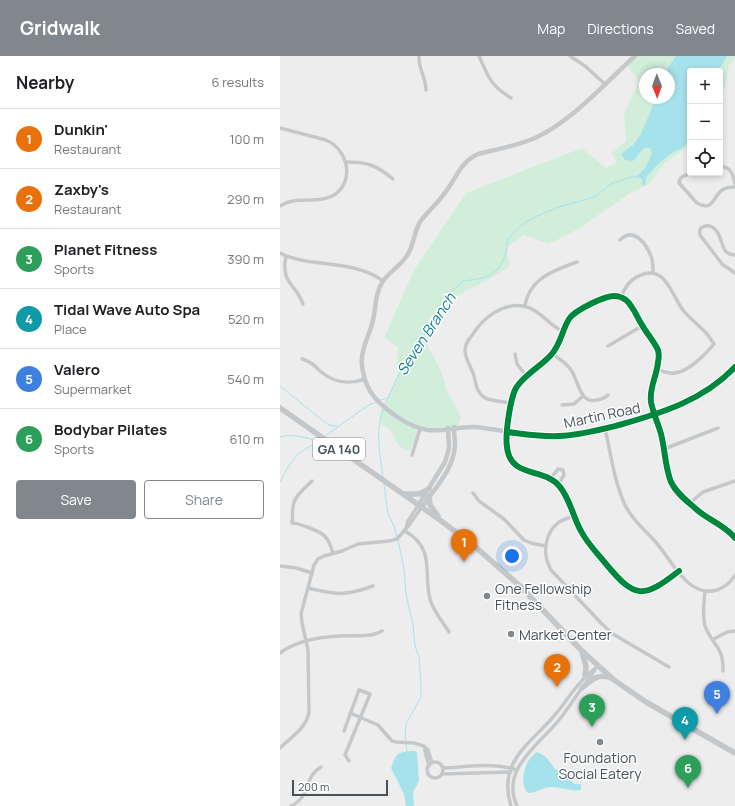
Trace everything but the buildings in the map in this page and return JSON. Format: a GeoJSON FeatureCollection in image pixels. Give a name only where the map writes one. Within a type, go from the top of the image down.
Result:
{"type":"FeatureCollection","features":[{"type":"Feature","properties":{"kind":"main road","name":"GA 140"},"geometry":{"type":"LineString","coordinates":[[280,408],[440,519],[477,547],[532,598],[580,649],[614,680],[651,705],[735,753]]}},
{"type":"Feature","properties":{"kind":"main road"},"geometry":{"type":"LineString","coordinates":[[403,494],[419,494],[429,489]]}},
{"type":"Feature","properties":{"kind":"main road"},"geometry":{"type":"LineString","coordinates":[[429,496],[430,505],[440,519]]}},
{"type":"Feature","properties":{"kind":"main road"},"geometry":{"type":"LineString","coordinates":[[580,649],[586,662],[585,676]]}},
{"type":"Feature","properties":{"kind":"main road"},"geometry":{"type":"LineString","coordinates":[[582,688],[594,678],[605,676],[614,680]]}},
{"type":"Feature","properties":{"kind":"street"},"geometry":{"type":"LineString","coordinates":[[419,56],[419,66],[426,90]]}},
{"type":"Feature","properties":{"kind":"street"},"geometry":{"type":"LineString","coordinates":[[479,56],[492,83],[499,91],[511,98]]}},
{"type":"Feature","properties":{"kind":"street"},"geometry":{"type":"LineString","coordinates":[[570,56],[585,66],[605,84]]}},
{"type":"Feature","properties":{"kind":"street","name":"Martin Road"},"geometry":{"type":"LineString","coordinates":[[635,56],[567,118],[547,132],[522,143],[478,154],[466,161],[460,168],[446,192],[420,223],[405,258],[383,281],[377,294],[373,322],[363,352],[362,365],[365,379],[370,392],[380,403],[406,423],[420,429],[433,430],[474,427],[538,436],[558,436],[581,434],[655,415],[687,402],[708,389],[735,367]]}},
{"type":"Feature","properties":{"kind":"street"},"geometry":{"type":"LineString","coordinates":[[280,128],[332,142],[341,151],[346,162],[347,172],[345,180],[334,194],[323,199],[289,202],[280,206]]}},
{"type":"Feature","properties":{"kind":"street"},"geometry":{"type":"LineString","coordinates":[[346,162],[371,164],[381,169],[393,179]]}},
{"type":"Feature","properties":{"kind":"street"},"geometry":{"type":"LineString","coordinates":[[687,175],[679,178],[679,183],[697,203],[701,205],[709,205],[715,200],[723,189],[735,185],[734,176],[730,170],[723,167]]}},
{"type":"Feature","properties":{"kind":"street"},"geometry":{"type":"LineString","coordinates":[[735,255],[728,254],[724,250],[719,233],[714,229],[704,226],[701,227],[700,235],[722,264],[735,273]]}},
{"type":"Feature","properties":{"kind":"street"},"geometry":{"type":"LineString","coordinates":[[620,240],[624,236],[630,235],[636,236],[641,240],[652,259],[653,272]]}},
{"type":"Feature","properties":{"kind":"street"},"geometry":{"type":"LineString","coordinates":[[280,253],[286,257],[362,270],[373,274],[383,281]]}},
{"type":"Feature","properties":{"kind":"street"},"geometry":{"type":"LineString","coordinates":[[286,257],[286,277],[304,304]]}},
{"type":"Feature","properties":{"kind":"street"},"geometry":{"type":"LineString","coordinates":[[525,306],[529,293],[537,282],[552,270],[577,262]]}},
{"type":"Feature","properties":{"kind":"street"},"geometry":{"type":"LineString","coordinates":[[621,297],[626,286],[639,275],[653,272],[658,274],[664,278],[683,310],[708,335],[714,344],[706,355],[681,372],[671,373],[656,369]]}},
{"type":"Feature","properties":{"kind":"street"},"geometry":{"type":"LineString","coordinates":[[679,571],[660,586],[652,590],[640,591],[628,587],[620,581],[589,544],[581,532],[564,492],[558,485],[550,478],[526,471],[515,464],[507,450],[507,432],[511,402],[516,388],[553,354],[559,344],[569,318],[578,310],[609,297],[616,296],[621,297],[629,304],[657,350],[659,359],[651,394],[651,404],[664,449],[668,474],[671,482],[678,492],[690,503],[735,538]]}},
{"type":"Feature","properties":{"kind":"street"},"geometry":{"type":"LineString","coordinates":[[511,402],[488,399],[480,394],[477,389],[473,371],[466,356],[465,348],[477,327],[488,316],[503,309],[516,306],[525,306],[535,311],[553,327],[564,332]]}},
{"type":"Feature","properties":{"kind":"street"},"geometry":{"type":"LineString","coordinates":[[608,346],[642,326]]}},
{"type":"Feature","properties":{"kind":"street"},"geometry":{"type":"LineString","coordinates":[[515,354],[518,364],[527,377]]}},
{"type":"Feature","properties":{"kind":"street"},"geometry":{"type":"LineString","coordinates":[[553,354],[571,370],[583,396],[588,400],[603,398],[608,395]]}},
{"type":"Feature","properties":{"kind":"street"},"geometry":{"type":"LineString","coordinates":[[302,358],[310,362],[326,376],[336,381],[350,382],[365,379]]}},
{"type":"Feature","properties":{"kind":"street"},"geometry":{"type":"LineString","coordinates":[[562,405],[574,404],[583,396]]}},
{"type":"Feature","properties":{"kind":"street"},"geometry":{"type":"LineString","coordinates":[[280,748],[303,727],[308,718],[309,658],[301,614],[314,565],[318,559],[324,556],[361,543],[393,540],[400,537],[445,462],[449,448],[448,428]]}},
{"type":"Feature","properties":{"kind":"street"},"geometry":{"type":"LineString","coordinates":[[420,505],[429,496],[446,473],[452,461],[455,446],[454,428]]}},
{"type":"Feature","properties":{"kind":"street"},"geometry":{"type":"LineString","coordinates":[[605,428],[618,484],[626,507],[639,526],[658,544],[691,585],[705,591],[714,591],[728,584],[735,575]]}},
{"type":"Feature","properties":{"kind":"street"},"geometry":{"type":"LineString","coordinates":[[664,449],[718,428]]}},
{"type":"Feature","properties":{"kind":"street"},"geometry":{"type":"LineString","coordinates":[[412,455],[420,429]]}},
{"type":"Feature","properties":{"kind":"street"},"geometry":{"type":"LineString","coordinates":[[550,478],[558,469],[563,470],[564,475],[558,485]]}},
{"type":"Feature","properties":{"kind":"street"},"geometry":{"type":"LineString","coordinates":[[312,481],[297,495],[294,501],[294,516],[292,523],[298,523],[321,532],[330,542],[333,553]]}},
{"type":"Feature","properties":{"kind":"street"},"geometry":{"type":"LineString","coordinates":[[690,503],[702,492],[735,481]]}},
{"type":"Feature","properties":{"kind":"street"},"geometry":{"type":"LineString","coordinates":[[473,493],[479,501],[504,519],[524,540],[545,546]]}},
{"type":"Feature","properties":{"kind":"street"},"geometry":{"type":"LineString","coordinates":[[574,516],[562,521],[554,527],[549,535],[545,546],[546,559],[551,570],[602,624],[621,639],[669,667]]}},
{"type":"Feature","properties":{"kind":"street"},"geometry":{"type":"LineString","coordinates":[[405,530],[416,538],[422,548],[428,567],[428,590],[430,600],[449,632]]}},
{"type":"Feature","properties":{"kind":"street"},"geometry":{"type":"LineString","coordinates":[[280,566],[296,568],[312,573]]}},
{"type":"Feature","properties":{"kind":"street"},"geometry":{"type":"LineString","coordinates":[[308,588],[327,593],[346,594],[357,592],[373,586]]}},
{"type":"Feature","properties":{"kind":"street"},"geometry":{"type":"LineString","coordinates":[[705,591],[704,620],[707,629],[720,650],[724,662],[723,671]]}},
{"type":"Feature","properties":{"kind":"street"},"geometry":{"type":"LineString","coordinates":[[280,653],[292,645],[307,641],[337,636],[373,635],[382,631]]}},
{"type":"Feature","properties":{"kind":"street"},"geometry":{"type":"LineString","coordinates":[[714,639],[727,632],[735,631]]}},
{"type":"Feature","properties":{"kind":"street"},"geometry":{"type":"LineString","coordinates":[[511,806],[508,780],[514,761],[524,746],[554,716],[585,676],[598,666]]}},
{"type":"Feature","properties":{"kind":"street"},"geometry":{"type":"LineString","coordinates":[[517,806],[514,788],[516,772],[529,751],[558,721],[598,666]]}},
{"type":"Feature","properties":{"kind":"street"},"geometry":{"type":"LineString","coordinates":[[344,731],[359,690],[370,694],[345,755],[348,761]]}},
{"type":"Feature","properties":{"kind":"street"},"geometry":{"type":"LineString","coordinates":[[350,714],[378,725],[392,741],[419,744],[425,748],[424,751],[431,764],[428,772],[432,777],[438,777],[442,774],[503,772],[510,770]]}},
{"type":"Feature","properties":{"kind":"street"},"geometry":{"type":"LineString","coordinates":[[503,767],[514,761]]}},
{"type":"Feature","properties":{"kind":"street"},"geometry":{"type":"LineString","coordinates":[[431,764],[438,763],[443,768],[503,767],[516,772]]}},
{"type":"Feature","properties":{"kind":"street"},"geometry":{"type":"LineString","coordinates":[[291,806],[301,799],[312,774],[321,767]]}},
{"type":"Feature","properties":{"kind":"street"},"geometry":{"type":"LineString","coordinates":[[442,774],[443,768]]}},
{"type":"Feature","properties":{"kind":"street"},"geometry":{"type":"LineString","coordinates":[[503,772],[508,780]]}},
{"type":"Feature","properties":{"kind":"green space"},"geometry":{"type":"Polygon","coordinates":[[[638,56],[735,56],[735,59],[729,64],[726,84],[723,92],[723,68],[687,68],[687,147],[664,163],[649,184],[632,192],[578,229],[549,244],[524,235],[507,247],[509,267],[452,298],[430,317],[427,344],[441,371],[447,391],[461,417],[458,425],[430,428],[419,427],[399,417],[385,406],[394,384],[403,369],[397,364],[398,347],[384,338],[414,270],[466,193],[582,148],[606,168],[617,162],[611,154],[626,141],[624,115],[639,81],[627,65],[638,56]]]}},
{"type":"Feature","properties":{"kind":"green space"},"geometry":{"type":"Polygon","coordinates":[[[384,407],[414,428],[417,432],[415,445],[412,444],[410,451],[399,446],[390,429],[382,425],[380,420],[384,407]]]}},
{"type":"Feature","properties":{"kind":"water"},"geometry":{"type":"Polygon","coordinates":[[[676,56],[727,56],[720,68],[687,68],[687,144],[660,162],[646,177],[645,185],[643,186],[642,179],[636,176],[642,172],[646,166],[652,152],[650,148],[644,148],[633,161],[625,160],[621,154],[633,145],[641,134],[654,104],[675,104],[675,68],[668,68],[676,56]]]}},
{"type":"Feature","properties":{"kind":"water"},"geometry":{"type":"Polygon","coordinates":[[[416,751],[417,753],[419,781],[413,792],[414,806],[406,806],[404,794],[391,768],[394,760],[400,753],[416,751]]]}},
{"type":"Feature","properties":{"kind":"water"},"geometry":{"type":"Polygon","coordinates":[[[538,752],[546,757],[555,769],[565,773],[574,784],[581,784],[581,790],[550,787],[528,793],[524,784],[524,771],[530,759],[538,752]]]}},
{"type":"Feature","properties":{"kind":"waterway","name":"Seven Branch"},"geometry":{"type":"LineString","coordinates":[[385,404],[399,374],[452,291],[464,281],[484,278],[497,270],[506,253],[508,239],[519,227],[535,217],[559,207],[595,197],[610,184],[632,177],[638,177]]}},
{"type":"Feature","properties":{"kind":"waterway"},"geometry":{"type":"LineString","coordinates":[[280,386],[329,425],[337,426]]}},
{"type":"Feature","properties":{"kind":"waterway","name":"Seven Branch"},"geometry":{"type":"LineString","coordinates":[[381,400],[387,398]]}},
{"type":"Feature","properties":{"kind":"waterway","name":"Seven Branch"},"geometry":{"type":"LineString","coordinates":[[324,437],[367,406],[376,402]]}},
{"type":"Feature","properties":{"kind":"waterway"},"geometry":{"type":"LineString","coordinates":[[383,409],[379,426],[379,435],[383,477]]}},
{"type":"Feature","properties":{"kind":"waterway"},"geometry":{"type":"LineString","coordinates":[[280,437],[295,436],[318,441]]}},
{"type":"Feature","properties":{"kind":"waterway","name":"Seven Branch"},"geometry":{"type":"LineString","coordinates":[[280,482],[288,467],[298,454],[320,440]]}},
{"type":"Feature","properties":{"kind":"waterway"},"geometry":{"type":"LineString","coordinates":[[384,484],[388,514],[394,526],[397,537]]}},
{"type":"Feature","properties":{"kind":"waterway"},"geometry":{"type":"LineString","coordinates":[[398,540],[404,569],[406,594],[413,625],[415,646],[419,657],[421,686],[421,697],[406,724],[406,740]]}},
{"type":"Feature","properties":{"kind":"waterway"},"geometry":{"type":"LineString","coordinates":[[406,744],[407,751]]}},
{"type":"Feature","properties":{"kind":"cycle path"},"geometry":{"type":"LineString","coordinates":[[679,571],[656,587],[640,591],[632,589],[616,575],[586,540],[560,487],[554,481],[529,472],[514,464],[510,457],[507,447],[507,426],[510,408],[516,388],[523,379],[551,355],[557,346],[569,319],[577,311],[598,300],[611,296],[621,297],[633,308],[655,344],[659,354],[651,391],[651,402],[661,434],[667,470],[671,482],[689,503],[731,533],[735,538]]}},
{"type":"Feature","properties":{"kind":"cycle path"},"geometry":{"type":"LineString","coordinates":[[507,432],[540,436],[559,436],[597,430],[651,416],[696,397],[710,388],[735,367]]}},
{"type":"Feature","properties":{"kind":"place","name":"Dunkin'"},"geometry":{"type":"Point","coordinates":[464,562]}},
{"type":"Feature","properties":{"kind":"place","name":"One Fellowship Fitness"},"geometry":{"type":"Point","coordinates":[487,596]}},
{"type":"Feature","properties":{"kind":"place","name":"Market Center"},"geometry":{"type":"Point","coordinates":[511,634]}},
{"type":"Feature","properties":{"kind":"place","name":"Zaxby's"},"geometry":{"type":"Point","coordinates":[557,687]}},
{"type":"Feature","properties":{"kind":"place","name":"Valero"},"geometry":{"type":"Point","coordinates":[717,714]}},
{"type":"Feature","properties":{"kind":"place","name":"Planet Fitness"},"geometry":{"type":"Point","coordinates":[592,727]}},
{"type":"Feature","properties":{"kind":"place","name":"Tidal Wave Auto Spa"},"geometry":{"type":"Point","coordinates":[685,740]}},
{"type":"Feature","properties":{"kind":"place","name":"Foundation Social Eatery"},"geometry":{"type":"Point","coordinates":[600,742]}},
{"type":"Feature","properties":{"kind":"place","name":"Bodybar Pilates"},"geometry":{"type":"Point","coordinates":[688,788]}}]}
